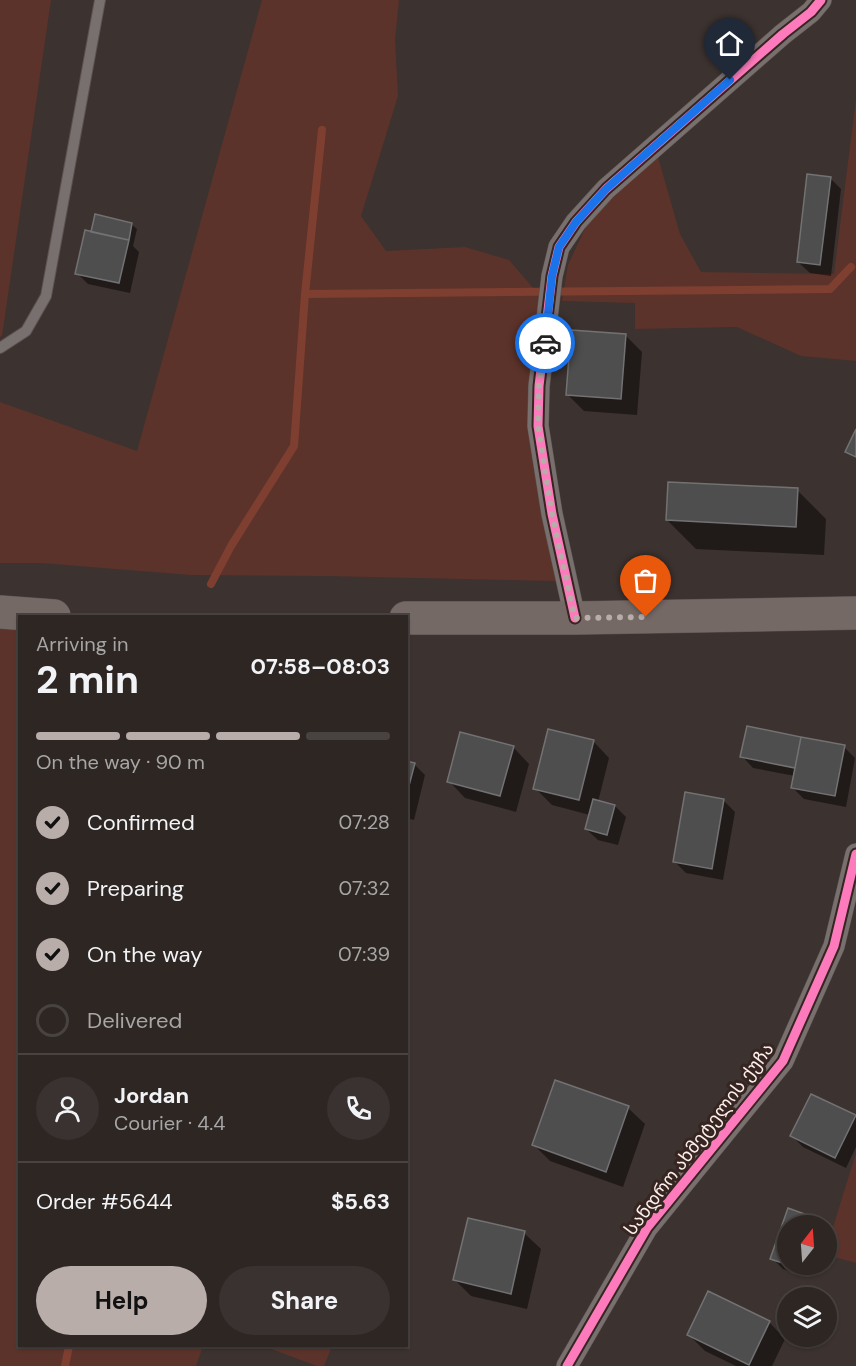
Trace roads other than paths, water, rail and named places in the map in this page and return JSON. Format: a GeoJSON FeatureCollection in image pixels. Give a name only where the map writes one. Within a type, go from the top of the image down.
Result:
{"type":"FeatureCollection","features":[{"type":"Feature","properties":{"kind":"main road"},"geometry":{"type":"LineString","coordinates":[[0,612],[40,615]]}},
{"type":"Feature","properties":{"kind":"main road"},"geometry":{"type":"LineString","coordinates":[[408,618],[575,618],[856,613]]}},
{"type":"Feature","properties":{"kind":"street"},"geometry":{"type":"LineString","coordinates":[[575,618],[552,514],[538,426],[539,386],[552,276],[559,247],[576,222],[606,189],[811,12],[821,0]]}},
{"type":"Feature","properties":{"kind":"street","name":"სანდრო ახმეტელის ქუჩა"},"geometry":{"type":"LineString","coordinates":[[567,1366],[647,1228],[783,1061],[834,946],[856,854]]}},
{"type":"Feature","properties":{"kind":"lane"},"geometry":{"type":"LineString","coordinates":[[0,348],[26,331],[46,296],[100,0]]}},
{"type":"Feature","properties":{"kind":"waterway"},"geometry":{"type":"LineString","coordinates":[[211,584],[231,546],[294,446],[305,294],[322,130]]}},
{"type":"Feature","properties":{"kind":"waterway"},"geometry":{"type":"LineString","coordinates":[[305,294],[830,289],[851,267]]}},
{"type":"Feature","properties":{"kind":"waterway"},"geometry":{"type":"LineString","coordinates":[[65,1366],[69,1347]]}}]}
